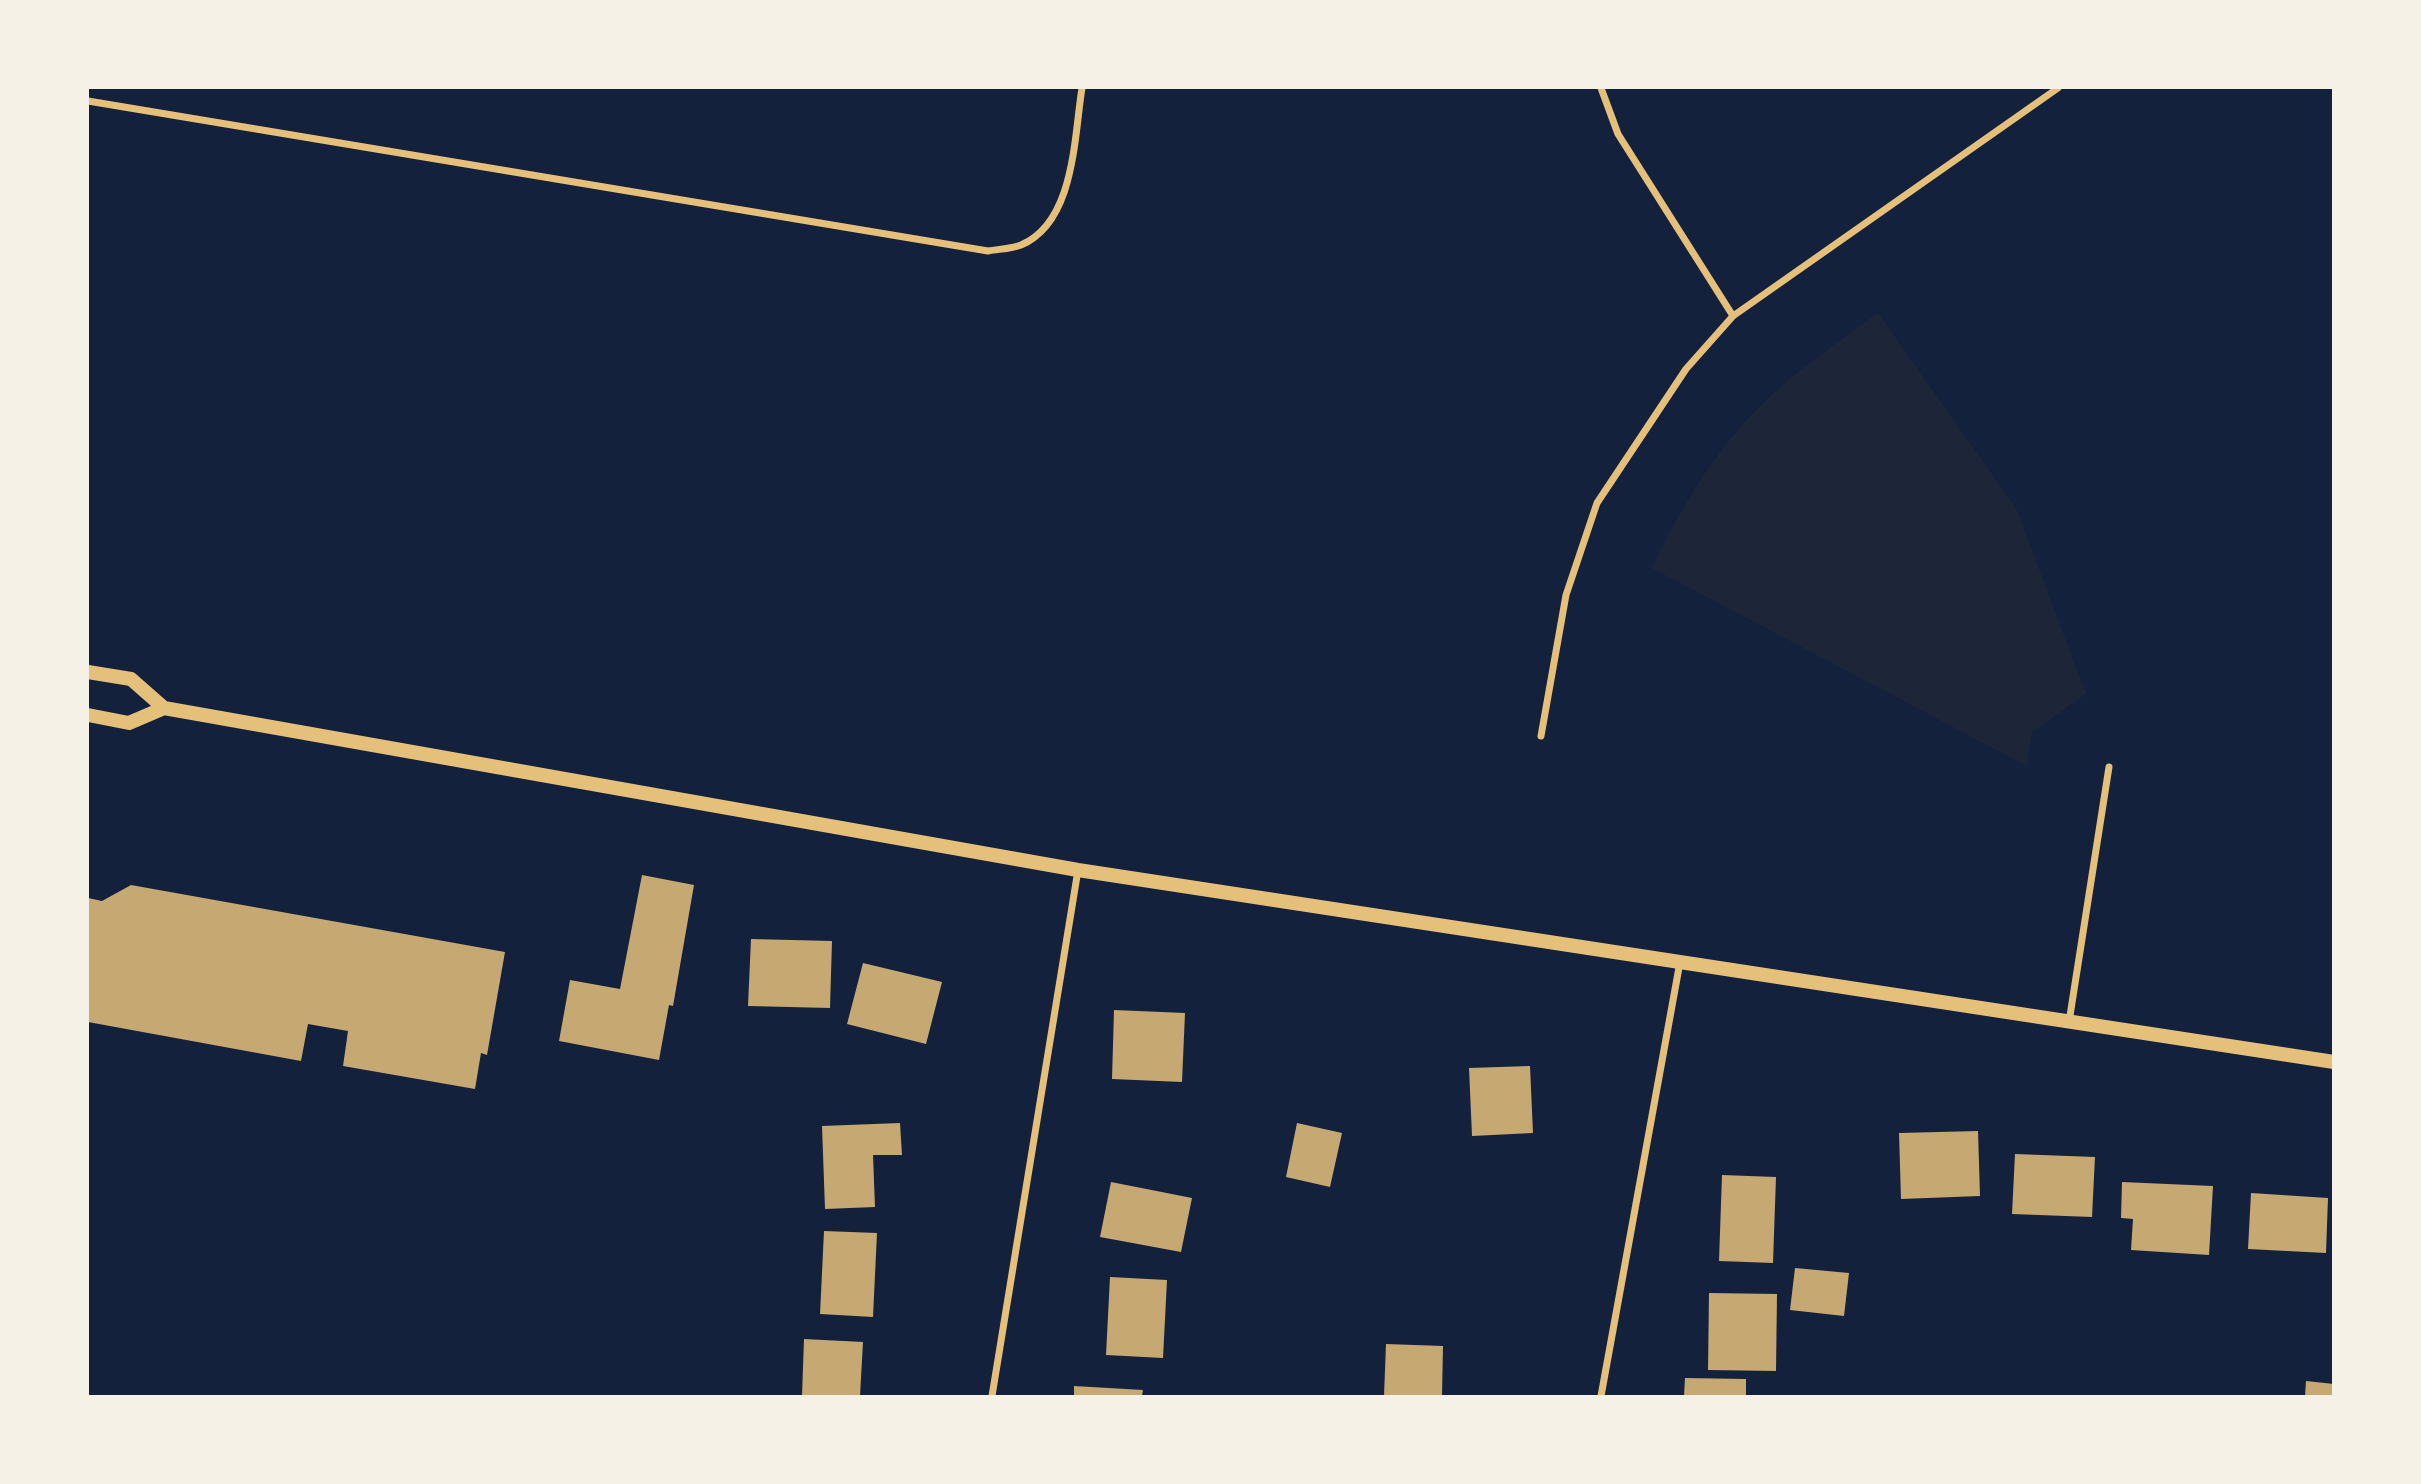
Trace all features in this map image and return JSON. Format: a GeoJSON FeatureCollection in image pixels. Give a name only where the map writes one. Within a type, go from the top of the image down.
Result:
{"type":"FeatureCollection","features":[{"type":"Feature","properties":{"kind":"main road"},"geometry":{"type":"LineString","coordinates":[[88,672],[131,680],[164,708],[1079,870],[2333,1062]]}},
{"type":"Feature","properties":{"kind":"main road"},"geometry":{"type":"LineString","coordinates":[[88,715],[130,723],[164,708]]}},
{"type":"Feature","properties":{"kind":"street"},"geometry":{"type":"LineString","coordinates":[[88,101],[988,251],[1021,244],[1048,224],[1064,193],[1082,88]]}},
{"type":"Feature","properties":{"kind":"street"},"geometry":{"type":"LineString","coordinates":[[1601,88],[1618,134],[1733,316]]}},
{"type":"Feature","properties":{"kind":"street"},"geometry":{"type":"LineString","coordinates":[[1541,736],[1566,595],[1597,503],[1686,369],[1733,316],[2058,88]]}},
{"type":"Feature","properties":{"kind":"street"},"geometry":{"type":"LineString","coordinates":[[2069,1023],[2109,767]]}},
{"type":"Feature","properties":{"kind":"street"},"geometry":{"type":"LineString","coordinates":[[992,1396],[1079,870]]}},
{"type":"Feature","properties":{"kind":"street"},"geometry":{"type":"LineString","coordinates":[[1601,1396],[1681,961]]}},
{"type":"Feature","properties":{"kind":"shaded area"},"geometry":{"type":"Polygon","coordinates":[[[1878,313],[2017,510],[2086,694],[2032,732],[2027,766],[1652,568],[1690,496],[1737,431],[1787,381],[1878,313]]]}},
{"type":"Feature","properties":{"kind":"building"},"geometry":{"type":"Polygon","coordinates":[[[642,875],[694,885],[673,1006],[669,1005],[659,1060],[559,1041],[570,980],[620,989],[642,875]]]}},
{"type":"Feature","properties":{"kind":"building"},"geometry":{"type":"Polygon","coordinates":[[[131,885],[505,952],[487,1055],[481,1053],[475,1089],[343,1066],[348,1031],[308,1024],[301,1061],[88,1022],[88,898],[102,901],[131,885]]]}},
{"type":"Feature","properties":{"kind":"building"},"geometry":{"type":"Polygon","coordinates":[[[751,939],[832,941],[830,1008],[748,1006],[751,939]]]}},
{"type":"Feature","properties":{"kind":"building"},"geometry":{"type":"Polygon","coordinates":[[[863,963],[942,982],[926,1044],[847,1024],[863,963]]]}},
{"type":"Feature","properties":{"kind":"building"},"geometry":{"type":"Polygon","coordinates":[[[1114,1010],[1185,1013],[1182,1082],[1112,1079],[1114,1010]]]}},
{"type":"Feature","properties":{"kind":"building"},"geometry":{"type":"Polygon","coordinates":[[[1530,1066],[1533,1133],[1472,1136],[1469,1068],[1530,1066]]]}},
{"type":"Feature","properties":{"kind":"building"},"geometry":{"type":"Polygon","coordinates":[[[900,1123],[902,1155],[873,1155],[875,1207],[825,1209],[822,1126],[900,1123]]]}},
{"type":"Feature","properties":{"kind":"building"},"geometry":{"type":"Polygon","coordinates":[[[1297,1123],[1342,1133],[1330,1187],[1286,1177],[1297,1123]]]}},
{"type":"Feature","properties":{"kind":"building"},"geometry":{"type":"Polygon","coordinates":[[[1978,1131],[1980,1196],[1901,1199],[1899,1133],[1978,1131]]]}},
{"type":"Feature","properties":{"kind":"building"},"geometry":{"type":"Polygon","coordinates":[[[2015,1154],[2095,1157],[2092,1217],[2012,1214],[2015,1154]]]}},
{"type":"Feature","properties":{"kind":"building"},"geometry":{"type":"Polygon","coordinates":[[[1722,1175],[1776,1177],[1773,1263],[1719,1261],[1722,1175]]]}},
{"type":"Feature","properties":{"kind":"building"},"geometry":{"type":"Polygon","coordinates":[[[1111,1182],[1192,1198],[1181,1252],[1100,1237],[1111,1182]]]}},
{"type":"Feature","properties":{"kind":"building"},"geometry":{"type":"Polygon","coordinates":[[[2122,1182],[2213,1186],[2209,1255],[2131,1250],[2133,1219],[2121,1218],[2122,1182]]]}},
{"type":"Feature","properties":{"kind":"building"},"geometry":{"type":"Polygon","coordinates":[[[2251,1193],[2328,1198],[2326,1253],[2248,1249],[2251,1193]]]}},
{"type":"Feature","properties":{"kind":"building"},"geometry":{"type":"Polygon","coordinates":[[[824,1231],[877,1233],[873,1317],[820,1314],[824,1231]]]}},
{"type":"Feature","properties":{"kind":"building"},"geometry":{"type":"Polygon","coordinates":[[[1795,1268],[1849,1273],[1844,1316],[1790,1310],[1795,1268]]]}},
{"type":"Feature","properties":{"kind":"building"},"geometry":{"type":"Polygon","coordinates":[[[1110,1277],[1167,1280],[1163,1358],[1106,1355],[1110,1277]]]}},
{"type":"Feature","properties":{"kind":"building"},"geometry":{"type":"Polygon","coordinates":[[[1709,1293],[1777,1294],[1776,1371],[1708,1370],[1709,1293]]]}},
{"type":"Feature","properties":{"kind":"building"},"geometry":{"type":"Polygon","coordinates":[[[804,1339],[863,1342],[860,1396],[802,1396],[804,1339]]]}},
{"type":"Feature","properties":{"kind":"building"},"geometry":{"type":"Polygon","coordinates":[[[1386,1344],[1443,1346],[1442,1396],[1384,1396],[1386,1344]]]}},
{"type":"Feature","properties":{"kind":"building"},"geometry":{"type":"Polygon","coordinates":[[[1685,1378],[1746,1379],[1746,1396],[1684,1396],[1685,1378]]]}},
{"type":"Feature","properties":{"kind":"building"},"geometry":{"type":"Polygon","coordinates":[[[2306,1381],[2334,1384],[2334,1396],[2305,1396],[2306,1381]]]}},
{"type":"Feature","properties":{"kind":"building"},"geometry":{"type":"Polygon","coordinates":[[[1074,1386],[1143,1390],[1142,1396],[1074,1396],[1074,1386]]]}}]}
